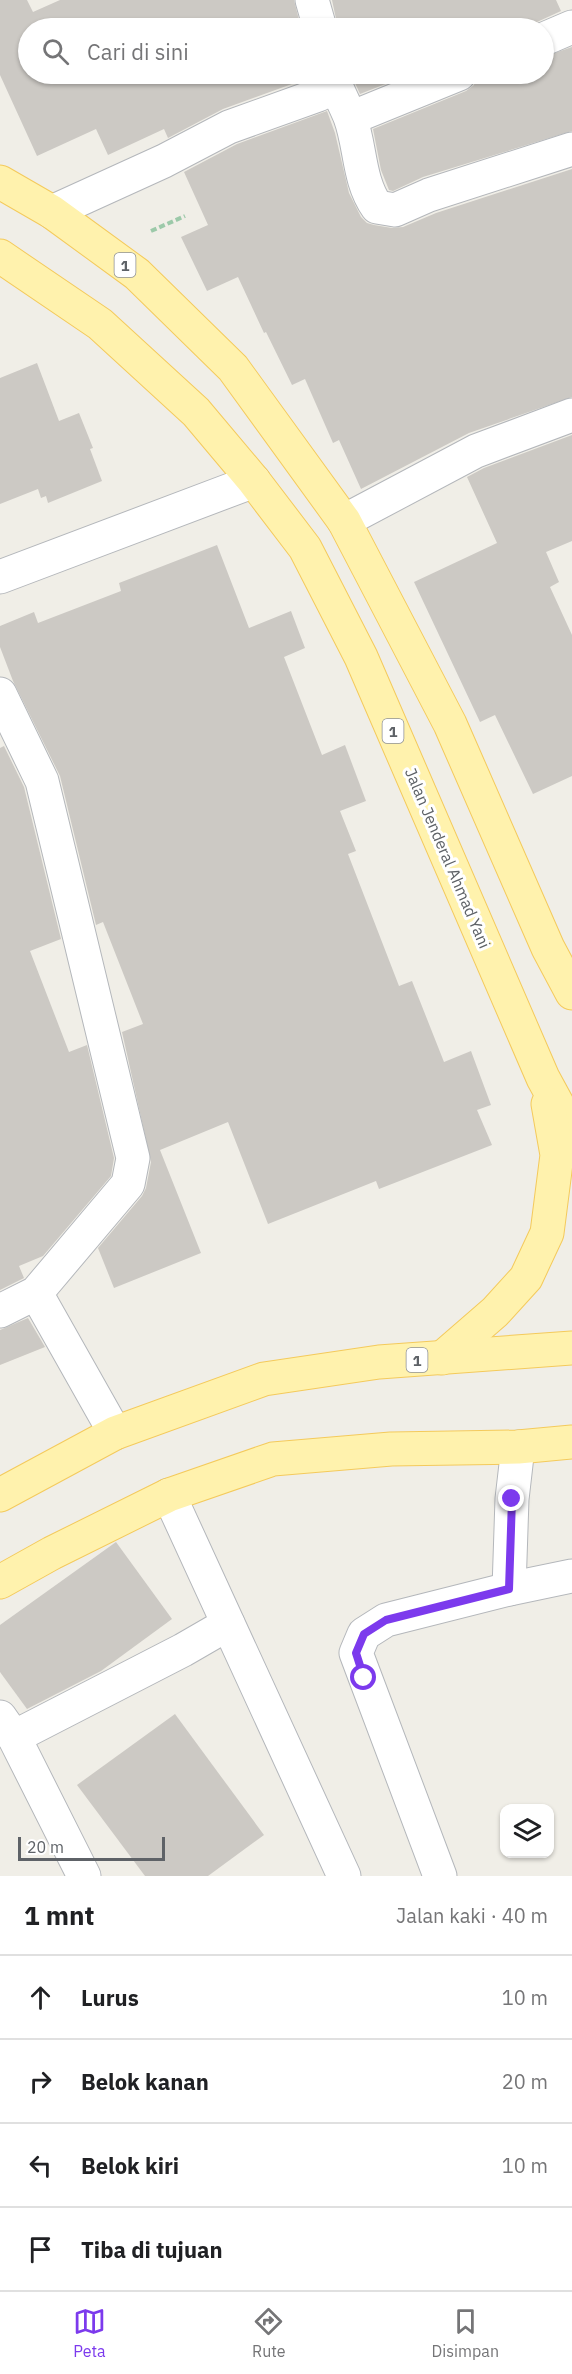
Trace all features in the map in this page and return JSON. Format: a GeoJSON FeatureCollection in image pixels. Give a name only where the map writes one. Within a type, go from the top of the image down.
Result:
{"type":"FeatureCollection","features":[{"type":"Feature","properties":{"kind":"main road","name":"1"},"geometry":{"type":"LineString","coordinates":[[0,182],[52,212],[137,274],[233,368],[344,521],[450,724],[548,948],[572,993]]}},
{"type":"Feature","properties":{"kind":"main road","name":"Jalan Jenderal Ahmad Yani"},"geometry":{"type":"LineString","coordinates":[[0,256],[100,324],[196,412],[305,548],[361,657],[543,1078],[572,1131]]}},
{"type":"Feature","properties":{"kind":"main road"},"geometry":{"type":"LineString","coordinates":[[442,1358],[495,1312],[526,1278],[547,1233],[557,1155],[543,1078]]}},
{"type":"Feature","properties":{"kind":"main road","name":"1"},"geometry":{"type":"LineString","coordinates":[[0,1495],[115,1433],[264,1378],[379,1362],[572,1348]]}},
{"type":"Feature","properties":{"kind":"main road"},"geometry":{"type":"LineString","coordinates":[[0,1582],[169,1494],[273,1459],[391,1449],[553,1447]]}},
{"type":"Feature","properties":{"kind":"street"},"geometry":{"type":"LineString","coordinates":[[312,0],[317,18]]}},
{"type":"Feature","properties":{"kind":"street"},"geometry":{"type":"LineString","coordinates":[[554,34],[572,27]]}},
{"type":"Feature","properties":{"kind":"street"},"geometry":{"type":"LineString","coordinates":[[52,212],[164,161],[229,127],[318,96],[329,84]]}},
{"type":"Feature","properties":{"kind":"street"},"geometry":{"type":"LineString","coordinates":[[335,84],[351,118],[367,193],[377,207],[395,210],[429,195],[572,149]]}},
{"type":"Feature","properties":{"kind":"street"},"geometry":{"type":"LineString","coordinates":[[351,118],[434,84]]}},
{"type":"Feature","properties":{"kind":"street"},"geometry":{"type":"LineString","coordinates":[[344,521],[476,451],[572,415]]}},
{"type":"Feature","properties":{"kind":"street"},"geometry":{"type":"LineString","coordinates":[[0,577],[254,482]]}},
{"type":"Feature","properties":{"kind":"street"},"geometry":{"type":"LineString","coordinates":[[0,694],[42,781],[133,1158],[128,1184],[36,1293],[0,1311]]}},
{"type":"Feature","properties":{"kind":"street"},"geometry":{"type":"LineString","coordinates":[[36,1293],[115,1433]]}},
{"type":"Feature","properties":{"kind":"street"},"geometry":{"type":"LineString","coordinates":[[509,1589],[512,1499],[553,1447]]}},
{"type":"Feature","properties":{"kind":"street"},"geometry":{"type":"LineString","coordinates":[[169,1494],[344,1876]]}},
{"type":"Feature","properties":{"kind":"street"},"geometry":{"type":"LineString","coordinates":[[440,1876],[356,1653],[364,1634],[386,1620],[572,1575]]}},
{"type":"Feature","properties":{"kind":"street"},"geometry":{"type":"LineString","coordinates":[[84,1876],[7,1727],[183,1650],[228,1624]]}},
{"type":"Feature","properties":{"kind":"building"},"geometry":{"type":"Polygon","coordinates":[[[0,0],[27,0],[33,12],[60,0],[294,0],[298,18],[18,18],[18,84],[292,84],[223,109],[168,138],[164,129],[108,155],[96,129],[37,156],[0,75],[0,0]]]}},
{"type":"Feature","properties":{"kind":"building"},"geometry":{"type":"Polygon","coordinates":[[[332,0],[556,0],[561,11],[546,18],[336,18],[332,0]]]}},
{"type":"Feature","properties":{"kind":"building"},"geometry":{"type":"Polygon","coordinates":[[[572,47],[572,131],[423,177],[393,191],[389,190],[381,170],[373,129],[466,91],[474,84],[554,84],[554,53],[572,47]]]}},
{"type":"Feature","properties":{"kind":"building"},"geometry":{"type":"Polygon","coordinates":[[[356,84],[386,84],[360,94],[356,84]]]}},
{"type":"Feature","properties":{"kind":"building"},"geometry":{"type":"Polygon","coordinates":[[[327,111],[335,133],[349,193],[361,217],[367,223],[374,225],[403,227],[436,213],[572,169],[572,397],[469,433],[361,489],[339,440],[333,443],[305,379],[292,385],[238,277],[207,291],[181,237],[208,225],[184,172],[237,144],[327,111]]]}},
{"type":"Feature","properties":{"kind":"building"},"geometry":{"type":"Polygon","coordinates":[[[37,363],[59,421],[79,413],[93,448],[90,449],[102,481],[48,503],[46,496],[41,498],[38,489],[0,504],[0,378],[37,363]]]}},
{"type":"Feature","properties":{"kind":"building"},"geometry":{"type":"Polygon","coordinates":[[[572,435],[572,541],[546,552],[559,582],[550,587],[572,635],[572,776],[533,794],[495,715],[480,722],[414,582],[497,543],[467,477],[484,468],[572,435]]]}},
{"type":"Feature","properties":{"kind":"building"},"geometry":{"type":"Polygon","coordinates":[[[217,545],[249,628],[291,611],[305,648],[284,657],[322,755],[345,745],[366,801],[340,811],[356,851],[348,854],[399,986],[412,981],[444,1062],[471,1051],[491,1105],[477,1110],[492,1145],[379,1189],[376,1181],[268,1224],[228,1122],[160,1150],[201,1253],[114,1288],[98,1248],[142,1196],[146,1188],[151,1162],[122,1032],[143,1024],[103,922],[96,925],[60,776],[13,681],[0,647],[0,626],[34,612],[38,623],[121,591],[119,583],[217,545]]]}},
{"type":"Feature","properties":{"kind":"building"},"geometry":{"type":"Polygon","coordinates":[[[4,746],[24,787],[61,939],[30,951],[69,1052],[87,1045],[114,1158],[111,1176],[43,1256],[19,1266],[24,1278],[0,1290],[0,748],[4,746]]]}},
{"type":"Feature","properties":{"kind":"building"},"geometry":{"type":"Polygon","coordinates":[[[28,1318],[45,1347],[0,1365],[0,1330],[28,1318]]]}},
{"type":"Feature","properties":{"kind":"building"},"geometry":{"type":"Polygon","coordinates":[[[116,1542],[172,1619],[101,1671],[27,1709],[0,1672],[0,1625],[116,1542]]]}},
{"type":"Feature","properties":{"kind":"building"},"geometry":{"type":"Polygon","coordinates":[[[175,1714],[264,1835],[208,1876],[145,1876],[77,1785],[175,1714]]]}},
{"type":"Feature","properties":{"kind":"route"},"geometry":{"type":"LineString","coordinates":[[364,1678],[356,1653],[364,1634],[386,1620],[509,1589],[512,1499]]}}]}
